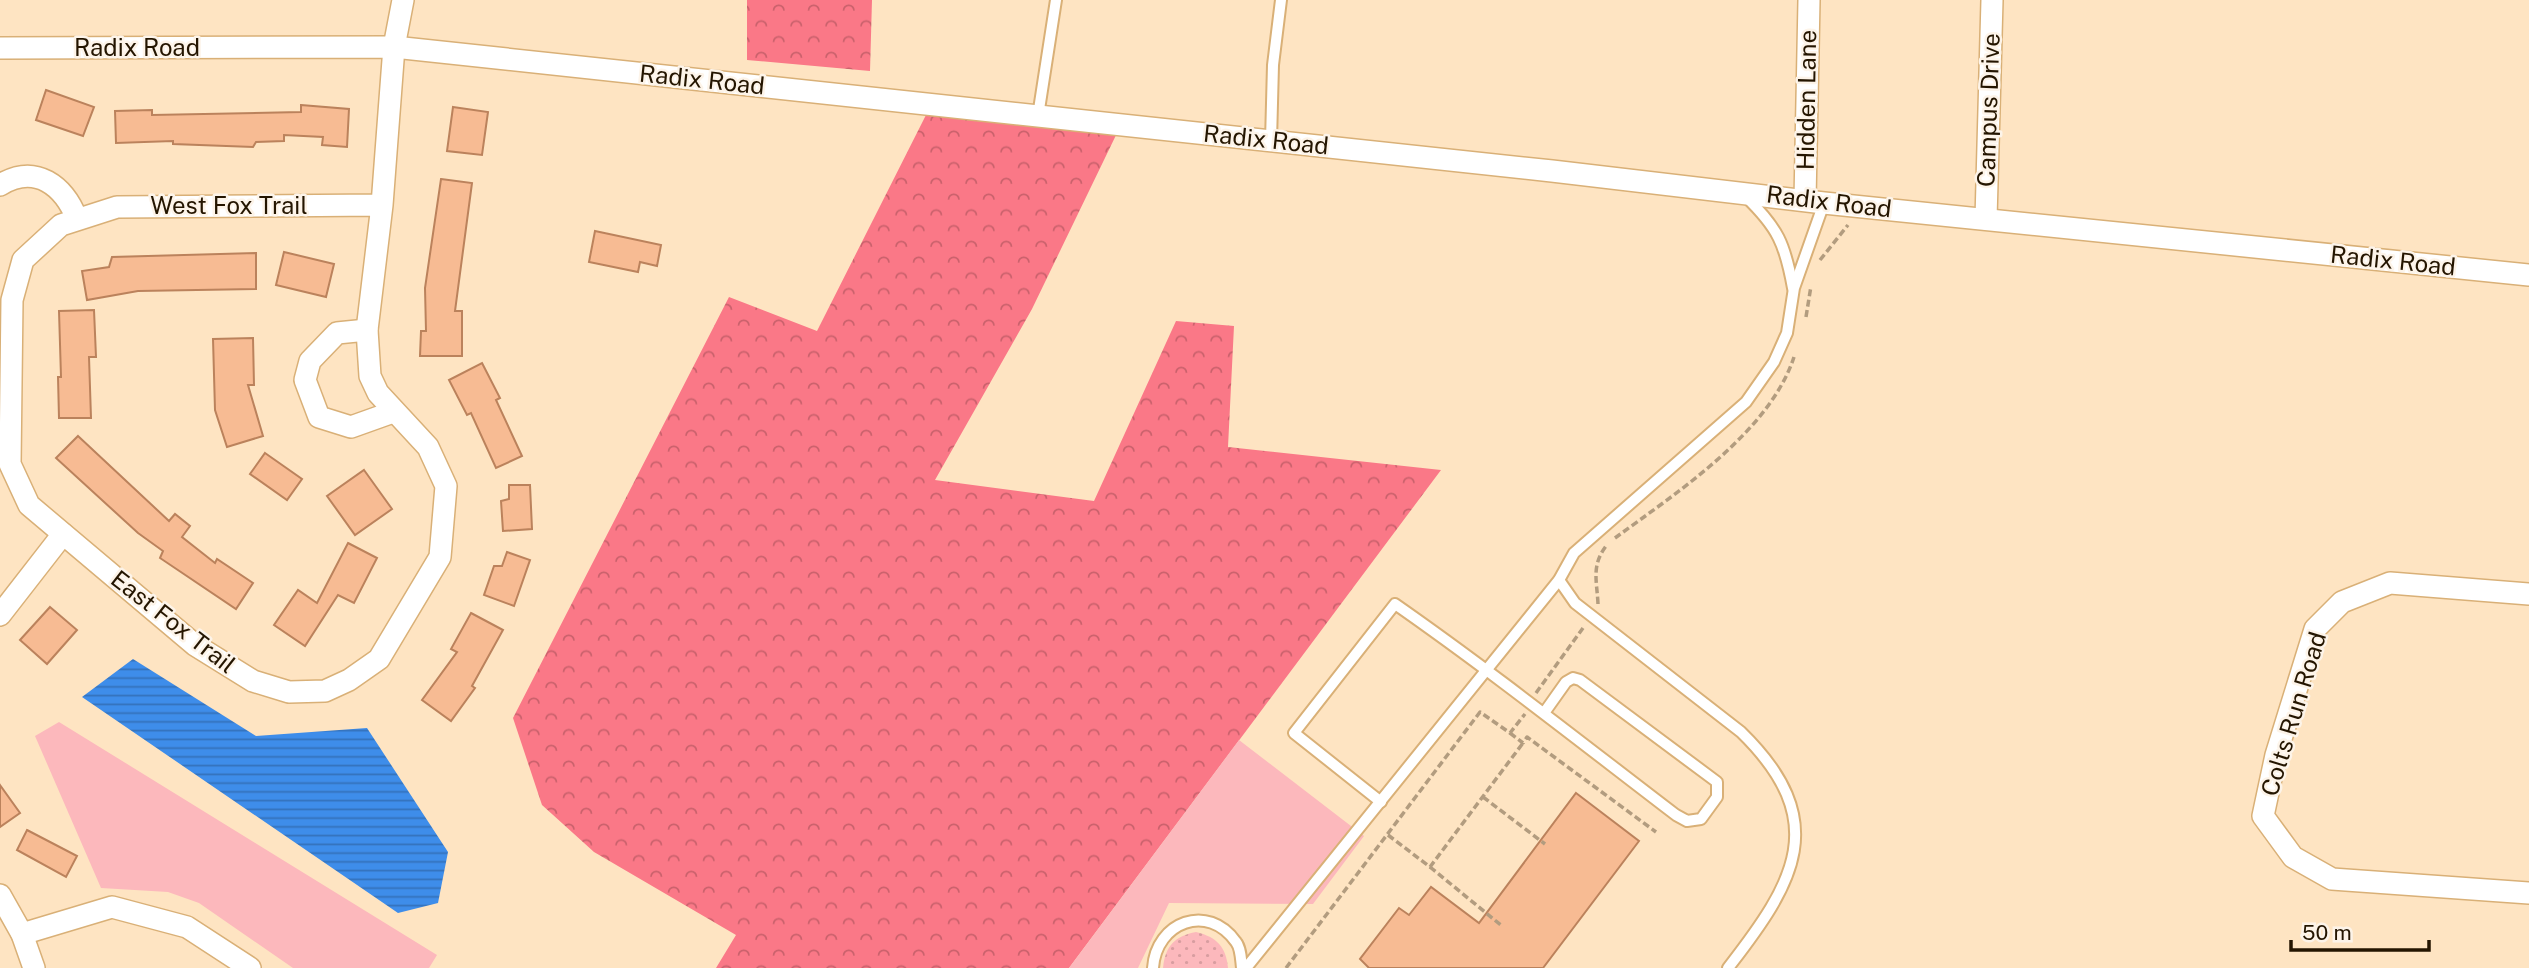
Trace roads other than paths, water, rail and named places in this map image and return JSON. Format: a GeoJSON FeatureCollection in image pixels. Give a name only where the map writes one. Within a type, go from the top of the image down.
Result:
{"type":"FeatureCollection","features":[{"type":"Feature","properties":{"kind":"street","name":"East Fox Trail"},"geometry":{"type":"LineString","coordinates":[[63,534],[195,645],[253,681],[289,692],[326,691],[349,680],[379,659],[440,557],[446,486],[428,447],[393,412],[378,393],[370,376],[367,330],[382,205],[394,47],[403,0]]}},
{"type":"Feature","properties":{"kind":"street","name":"Hidden Lane"},"geometry":{"type":"LineString","coordinates":[[1809,0],[1814,202]]}},
{"type":"Feature","properties":{"kind":"street","name":"Campus Drive"},"geometry":{"type":"LineString","coordinates":[[1986,219],[1992,0]]}},
{"type":"Feature","properties":{"kind":"street","name":"Radix Road"},"geometry":{"type":"LineString","coordinates":[[0,48],[394,47],[1814,202],[2529,275]]}},
{"type":"Feature","properties":{"kind":"street"},"geometry":{"type":"LineString","coordinates":[[0,185],[9,179],[32,176],[53,183],[69,199],[78,219]]}},
{"type":"Feature","properties":{"kind":"street","name":"West Fox Trail"},"geometry":{"type":"LineString","coordinates":[[63,534],[29,505],[10,464],[12,300],[9,274],[61,225],[117,207],[382,205]]}},
{"type":"Feature","properties":{"kind":"street"},"geometry":{"type":"LineString","coordinates":[[367,330],[337,334],[310,361],[305,380],[319,417],[351,427],[393,412]]}},
{"type":"Feature","properties":{"kind":"street"},"geometry":{"type":"LineString","coordinates":[[0,615],[63,534]]}},
{"type":"Feature","properties":{"kind":"street","name":"Colts Run Road"},"geometry":{"type":"LineString","coordinates":[[2529,594],[2390,583],[2342,602],[2315,629],[2276,755],[2263,816],[2293,857],[2332,879],[2529,893]]}},
{"type":"Feature","properties":{"kind":"street"},"geometry":{"type":"LineString","coordinates":[[0,895],[22,934],[34,968]]}},
{"type":"Feature","properties":{"kind":"street"},"geometry":{"type":"LineString","coordinates":[[22,934],[112,907],[187,928],[250,968]]}},
{"type":"Feature","properties":{"kind":"lane"},"geometry":{"type":"LineString","coordinates":[[1038,116],[1056,0]]}},
{"type":"Feature","properties":{"kind":"lane"},"geometry":{"type":"LineString","coordinates":[[1272,141],[1273,65],[1281,0]]}},
{"type":"Feature","properties":{"kind":"lane"},"geometry":{"type":"LineString","coordinates":[[1741,192],[1781,238],[1794,288]]}},
{"type":"Feature","properties":{"kind":"lane"},"geometry":{"type":"LineString","coordinates":[[1244,968],[1559,580],[1574,553],[1746,402],[1774,362],[1787,334],[1794,288],[1814,202]]}},
{"type":"Feature","properties":{"kind":"lane"},"geometry":{"type":"LineString","coordinates":[[1559,580],[1575,603],[1741,732],[1761,752],[1784,789],[1795,832],[1789,874],[1765,921],[1728,968]]}},
{"type":"Feature","properties":{"kind":"lane"},"geometry":{"type":"LineString","coordinates":[[1381,802],[1294,733],[1395,604],[1488,669],[1544,713],[1687,821],[1701,819],[1717,797],[1717,782],[1580,680],[1573,678],[1566,682],[1544,713]]}},
{"type":"Feature","properties":{"kind":"lane"},"geometry":{"type":"LineString","coordinates":[[1153,968],[1154,950],[1170,929],[1194,920],[1219,925],[1238,943],[1244,968]]}},
{"type":"Feature","properties":{"kind":"water"},"geometry":{"type":"Polygon","coordinates":[[[133,659],[256,736],[367,728],[448,852],[438,903],[398,913],[82,697],[133,659]]]}}]}
